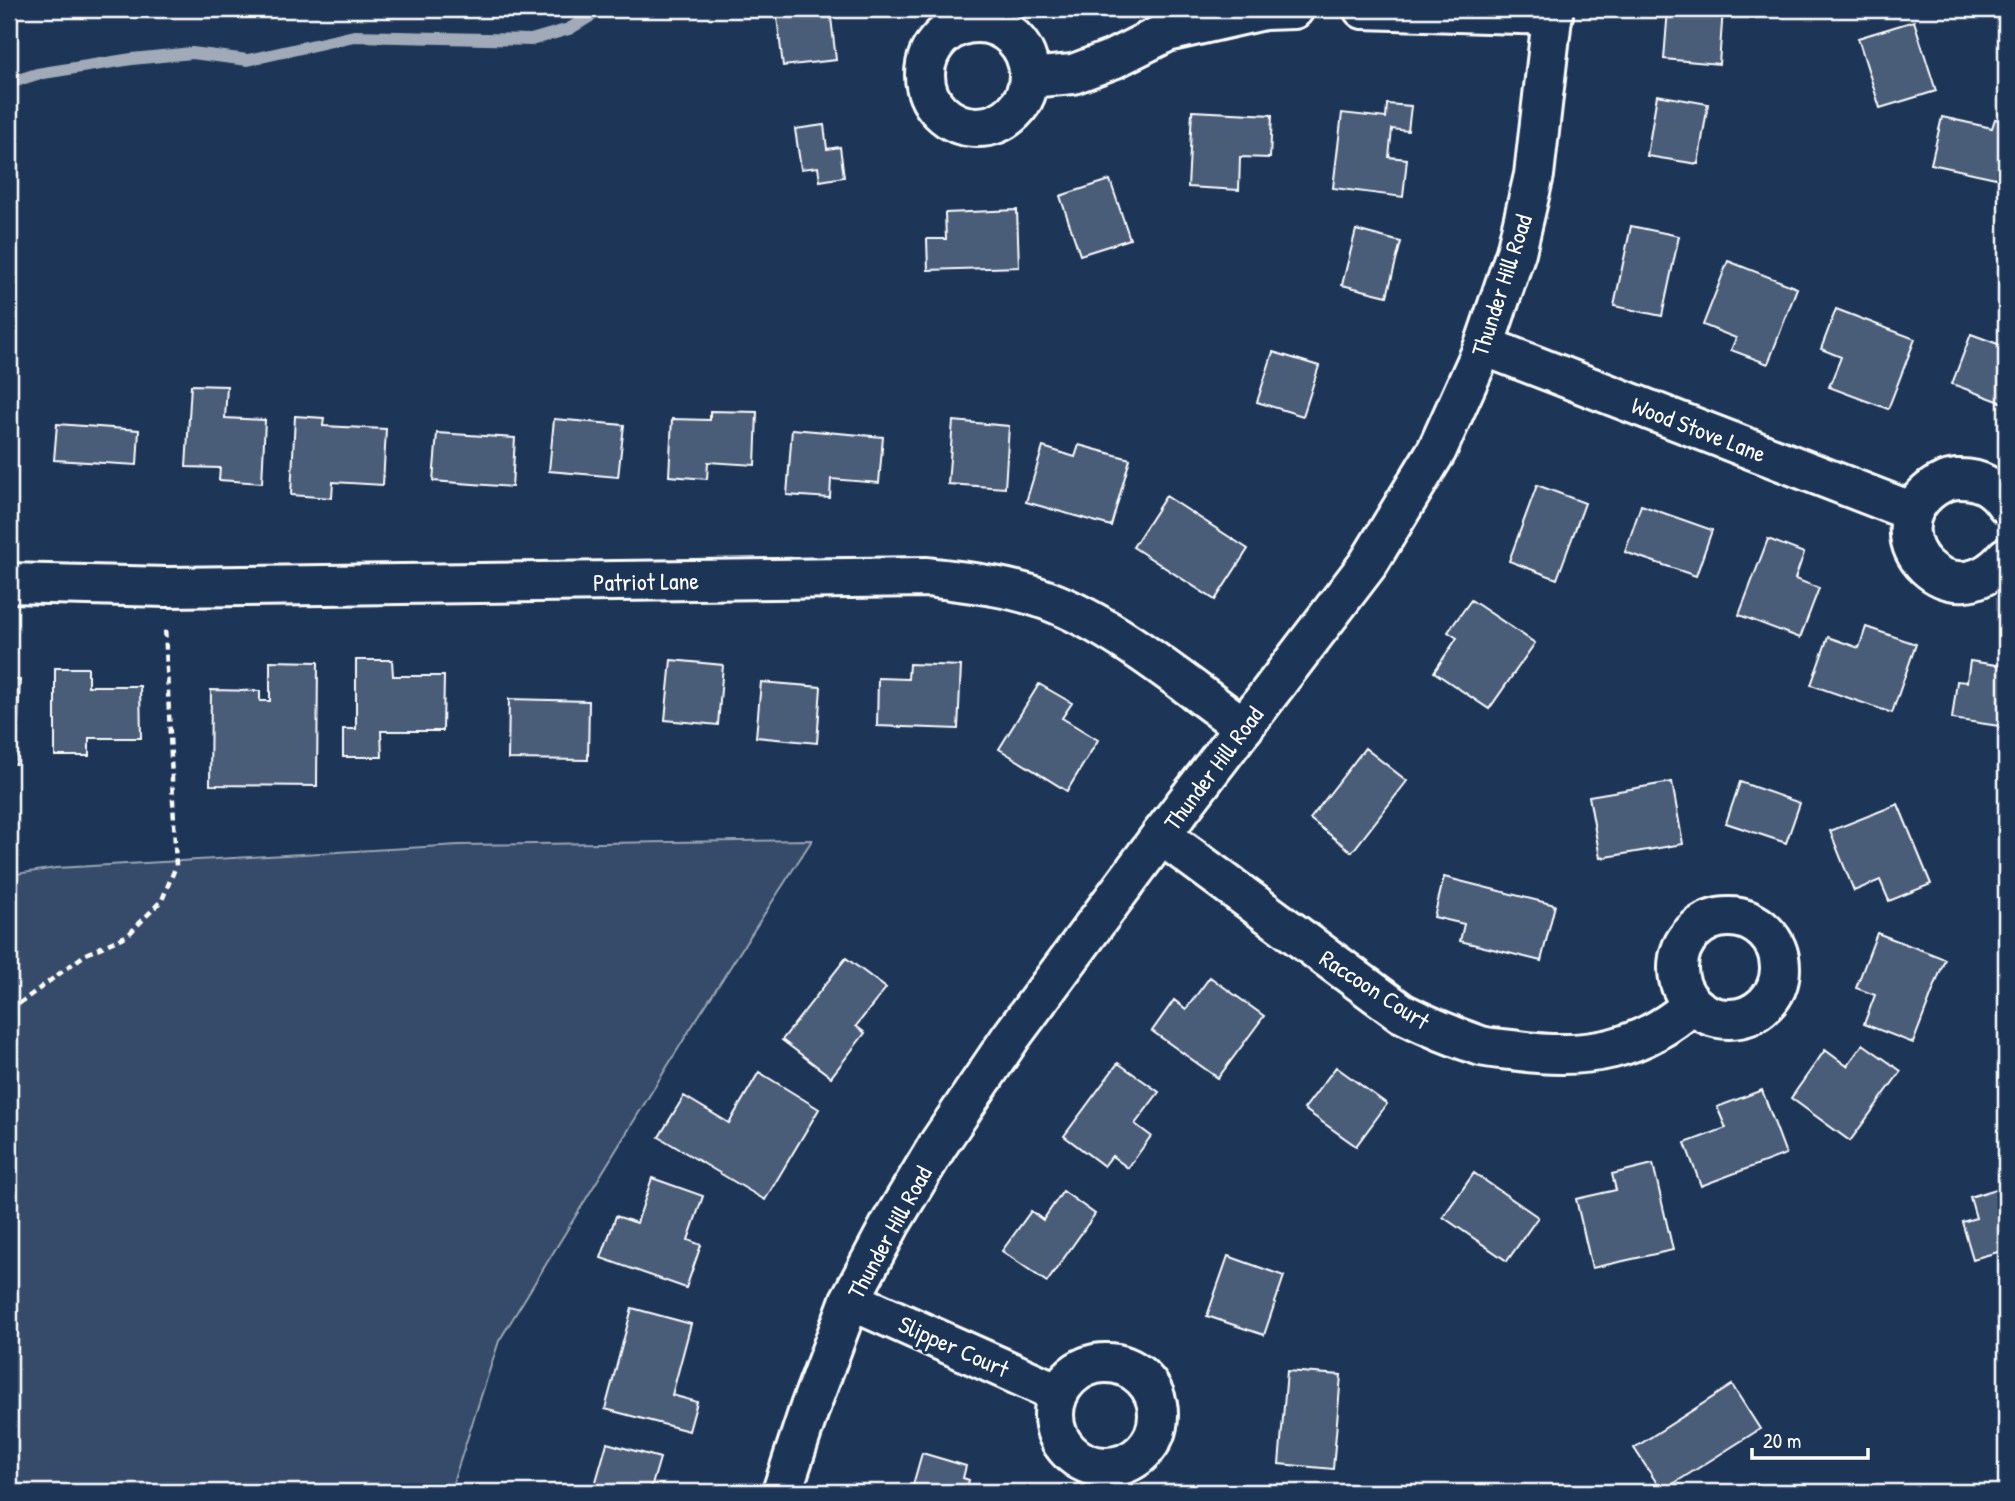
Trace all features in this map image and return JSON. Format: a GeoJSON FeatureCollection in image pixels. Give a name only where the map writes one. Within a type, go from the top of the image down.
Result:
{"type":"FeatureCollection","features":[{"type":"Feature","properties":{"kind":"street"},"geometry":{"type":"LineString","coordinates":[[1029,78],[1073,74],[1113,59],[1167,32],[1251,13],[1294,9]]}},
{"type":"Feature","properties":{"kind":"street"},"geometry":{"type":"LineString","coordinates":[[1363,9],[1553,12]]}},
{"type":"Feature","properties":{"kind":"street","name":"Thunder Hill Road"},"geometry":{"type":"LineString","coordinates":[[782,1492],[850,1300],[891,1223],[939,1144],[1012,1037],[1161,835],[1368,564],[1437,450],[1484,346],[1516,252],[1534,175],[1553,12]]}},
{"type":"Feature","properties":{"kind":"street"},"geometry":{"type":"LineString","coordinates":[[991,17],[1018,44],[1027,64],[1029,78],[1025,96],[1015,111],[1000,122],[983,127],[965,126],[948,119],[935,107],[926,91],[924,73],[928,55],[938,40],[953,29],[991,17]]}},
{"type":"Feature","properties":{"kind":"street","name":"Wood Stove Lane"},"geometry":{"type":"LineString","coordinates":[[1484,346],[1913,512]]}},
{"type":"Feature","properties":{"kind":"street"},"geometry":{"type":"LineString","coordinates":[[2006,504],[1999,493],[1984,483],[1968,478],[1951,479],[1935,486],[1922,497],[1913,512],[1910,529],[1912,545],[1920,561],[1933,573],[1948,580],[1965,582],[1982,578],[1996,569],[2006,557]]}},
{"type":"Feature","properties":{"kind":"street","name":"Patriot Lane"},"geometry":{"type":"LineString","coordinates":[[9,583],[167,587],[927,577],[994,586],[1048,601],[1101,625],[1244,727]]}},
{"type":"Feature","properties":{"kind":"street","name":"Raccoon Court"},"geometry":{"type":"LineString","coordinates":[[1161,835],[1402,1013],[1444,1033],[1485,1047],[1545,1054],[1589,1054],[1633,1043],[1671,1023],[1693,1004]]}},
{"type":"Feature","properties":{"kind":"street","name":"Slipper Court"},"geometry":{"type":"LineString","coordinates":[[850,1300],[1058,1393]]}},
{"type":"Feature","properties":{"kind":"path"},"geometry":{"type":"LineString","coordinates":[[9,12],[14,9]]}},
{"type":"Feature","properties":{"kind":"path"},"geometry":{"type":"LineString","coordinates":[[9,1011],[86,954],[128,935],[162,900],[176,866],[165,627],[167,587]]}},
{"type":"Feature","properties":{"kind":"shaded area"},"geometry":{"type":"Polygon","coordinates":[[[812,840],[689,1031],[499,1341],[450,1492],[9,1492],[9,875],[56,868],[459,845],[812,840]]]}},
{"type":"Feature","properties":{"kind":"building"},"geometry":{"type":"Polygon","coordinates":[[[776,9],[830,9],[836,60],[783,66],[776,9]]]}},
{"type":"Feature","properties":{"kind":"building"},"geometry":{"type":"Polygon","coordinates":[[[1668,9],[1723,9],[1719,64],[1664,59],[1668,9]]]}},
{"type":"Feature","properties":{"kind":"building"},"geometry":{"type":"Polygon","coordinates":[[[1914,21],[1936,91],[1880,108],[1858,38],[1914,21]]]}},
{"type":"Feature","properties":{"kind":"building"},"geometry":{"type":"Polygon","coordinates":[[[1657,95],[1708,104],[1698,164],[1647,156],[1657,95]]]}},
{"type":"Feature","properties":{"kind":"building"},"geometry":{"type":"Polygon","coordinates":[[[1387,104],[1411,106],[1408,131],[1392,129],[1389,157],[1407,159],[1403,197],[1333,188],[1342,113],[1386,118],[1387,104]]]}},
{"type":"Feature","properties":{"kind":"building"},"geometry":{"type":"Polygon","coordinates":[[[1192,111],[1272,115],[1270,158],[1240,157],[1239,190],[1188,187],[1192,111]]]}},
{"type":"Feature","properties":{"kind":"building"},"geometry":{"type":"Polygon","coordinates":[[[1942,117],[1992,128],[1995,119],[2006,121],[2005,180],[1931,164],[1942,117]]]}},
{"type":"Feature","properties":{"kind":"building"},"geometry":{"type":"Polygon","coordinates":[[[824,125],[827,149],[840,147],[844,177],[820,181],[818,167],[801,169],[795,129],[824,125]]]}},
{"type":"Feature","properties":{"kind":"building"},"geometry":{"type":"Polygon","coordinates":[[[1110,180],[1130,239],[1080,255],[1060,196],[1110,180]]]}},
{"type":"Feature","properties":{"kind":"building"},"geometry":{"type":"Polygon","coordinates":[[[1017,210],[1019,267],[928,270],[927,239],[946,239],[945,213],[1017,210]]]}},
{"type":"Feature","properties":{"kind":"building"},"geometry":{"type":"Polygon","coordinates":[[[1631,226],[1679,236],[1662,316],[1614,306],[1631,226]]]}},
{"type":"Feature","properties":{"kind":"building"},"geometry":{"type":"Polygon","coordinates":[[[1356,230],[1401,242],[1387,296],[1342,285],[1356,230]]]}},
{"type":"Feature","properties":{"kind":"building"},"geometry":{"type":"Polygon","coordinates":[[[1728,261],[1797,288],[1768,364],[1731,350],[1736,338],[1703,325],[1728,261]]]}},
{"type":"Feature","properties":{"kind":"building"},"geometry":{"type":"Polygon","coordinates":[[[1836,309],[1915,339],[1888,409],[1829,387],[1841,357],[1821,349],[1836,309]]]}},
{"type":"Feature","properties":{"kind":"building"},"geometry":{"type":"Polygon","coordinates":[[[1971,334],[2006,347],[2006,404],[1952,384],[1971,334]]]}},
{"type":"Feature","properties":{"kind":"building"},"geometry":{"type":"Polygon","coordinates":[[[1273,352],[1319,366],[1303,416],[1257,402],[1273,352]]]}},
{"type":"Feature","properties":{"kind":"building"},"geometry":{"type":"Polygon","coordinates":[[[191,385],[227,386],[225,418],[265,420],[262,483],[219,480],[220,468],[186,467],[191,385]]]}},
{"type":"Feature","properties":{"kind":"building"},"geometry":{"type":"Polygon","coordinates":[[[710,411],[757,412],[755,465],[708,462],[707,479],[669,476],[672,419],[710,420],[710,411]]]}},
{"type":"Feature","properties":{"kind":"building"},"geometry":{"type":"Polygon","coordinates":[[[295,416],[324,418],[323,426],[386,429],[383,485],[333,482],[332,498],[291,495],[295,416]]]}},
{"type":"Feature","properties":{"kind":"building"},"geometry":{"type":"Polygon","coordinates":[[[554,419],[624,425],[618,477],[549,471],[554,419]]]}},
{"type":"Feature","properties":{"kind":"building"},"geometry":{"type":"Polygon","coordinates":[[[953,421],[1009,426],[1005,488],[948,484],[953,421]]]}},
{"type":"Feature","properties":{"kind":"building"},"geometry":{"type":"Polygon","coordinates":[[[57,424],[139,430],[137,465],[54,460],[57,424]]]}},
{"type":"Feature","properties":{"kind":"building"},"geometry":{"type":"Polygon","coordinates":[[[792,429],[883,437],[879,483],[831,479],[830,498],[787,495],[792,429]]]}},
{"type":"Feature","properties":{"kind":"building"},"geometry":{"type":"Polygon","coordinates":[[[437,433],[515,438],[512,487],[433,481],[437,433]]]}},
{"type":"Feature","properties":{"kind":"building"},"geometry":{"type":"Polygon","coordinates":[[[1079,445],[1130,459],[1111,526],[1026,502],[1043,447],[1075,457],[1079,445]]]}},
{"type":"Feature","properties":{"kind":"building"},"geometry":{"type":"Polygon","coordinates":[[[1537,485],[1585,503],[1557,579],[1509,561],[1537,485]]]}},
{"type":"Feature","properties":{"kind":"building"},"geometry":{"type":"Polygon","coordinates":[[[1166,496],[1248,549],[1215,600],[1133,547],[1166,496]]]}},
{"type":"Feature","properties":{"kind":"building"},"geometry":{"type":"Polygon","coordinates":[[[1641,505],[1712,530],[1696,576],[1625,552],[1641,505]]]}},
{"type":"Feature","properties":{"kind":"building"},"geometry":{"type":"Polygon","coordinates":[[[1768,539],[1804,553],[1795,579],[1819,588],[1800,638],[1739,615],[1768,539]]]}},
{"type":"Feature","properties":{"kind":"building"},"geometry":{"type":"Polygon","coordinates":[[[1471,600],[1535,643],[1489,709],[1434,672],[1457,638],[1448,632],[1471,600]]]}},
{"type":"Feature","properties":{"kind":"building"},"geometry":{"type":"Polygon","coordinates":[[[1866,627],[1916,644],[1892,713],[1811,685],[1828,637],[1859,648],[1866,627]]]}},
{"type":"Feature","properties":{"kind":"building"},"geometry":{"type":"Polygon","coordinates":[[[2005,653],[2006,727],[1952,719],[1957,681],[1967,682],[1970,661],[2003,666],[2005,653]]]}},
{"type":"Feature","properties":{"kind":"building"},"geometry":{"type":"Polygon","coordinates":[[[356,660],[392,660],[393,676],[444,676],[443,731],[381,731],[382,757],[343,757],[343,729],[356,729],[356,660]]]}},
{"type":"Feature","properties":{"kind":"building"},"geometry":{"type":"Polygon","coordinates":[[[671,660],[723,665],[718,725],[665,720],[671,660]]]}},
{"type":"Feature","properties":{"kind":"building"},"geometry":{"type":"Polygon","coordinates":[[[270,661],[318,662],[317,786],[210,785],[211,690],[260,691],[260,701],[270,701],[270,661]]]}},
{"type":"Feature","properties":{"kind":"building"},"geometry":{"type":"Polygon","coordinates":[[[909,664],[961,666],[958,729],[877,726],[878,678],[908,679],[909,664]]]}},
{"type":"Feature","properties":{"kind":"building"},"geometry":{"type":"Polygon","coordinates":[[[55,668],[88,668],[88,686],[140,686],[141,738],[89,738],[89,756],[55,756],[55,668]]]}},
{"type":"Feature","properties":{"kind":"building"},"geometry":{"type":"Polygon","coordinates":[[[9,680],[20,680],[16,764],[9,764],[9,680]]]}},
{"type":"Feature","properties":{"kind":"building"},"geometry":{"type":"Polygon","coordinates":[[[761,682],[821,687],[817,743],[756,737],[761,682]]]}},
{"type":"Feature","properties":{"kind":"building"},"geometry":{"type":"Polygon","coordinates":[[[1039,684],[1072,703],[1062,718],[1098,740],[1067,791],[999,749],[1039,684]]]}},
{"type":"Feature","properties":{"kind":"building"},"geometry":{"type":"Polygon","coordinates":[[[509,699],[589,701],[588,760],[508,759],[509,699]]]}},
{"type":"Feature","properties":{"kind":"building"},"geometry":{"type":"Polygon","coordinates":[[[1365,748],[1407,781],[1352,852],[1310,819],[1365,748]]]}},
{"type":"Feature","properties":{"kind":"building"},"geometry":{"type":"Polygon","coordinates":[[[1672,782],[1683,844],[1600,858],[1589,796],[1672,782]]]}},
{"type":"Feature","properties":{"kind":"building"},"geometry":{"type":"Polygon","coordinates":[[[1740,782],[1800,803],[1786,843],[1726,823],[1740,782]]]}},
{"type":"Feature","properties":{"kind":"building"},"geometry":{"type":"Polygon","coordinates":[[[1898,804],[1931,884],[1889,901],[1880,880],[1854,891],[1830,831],[1898,804]]]}},
{"type":"Feature","properties":{"kind":"building"},"geometry":{"type":"Polygon","coordinates":[[[1444,877],[1555,905],[1541,961],[1460,941],[1464,924],[1434,917],[1444,877]]]}},
{"type":"Feature","properties":{"kind":"building"},"geometry":{"type":"Polygon","coordinates":[[[1877,933],[1945,959],[1913,1043],[1864,1024],[1875,995],[1856,988],[1877,933]]]}},
{"type":"Feature","properties":{"kind":"building"},"geometry":{"type":"Polygon","coordinates":[[[846,958],[886,988],[856,1026],[865,1033],[831,1077],[782,1040],[846,958]]]}},
{"type":"Feature","properties":{"kind":"building"},"geometry":{"type":"Polygon","coordinates":[[[1210,977],[1264,1016],[1218,1078],[1152,1031],[1174,1000],[1186,1009],[1210,977]]]}},
{"type":"Feature","properties":{"kind":"building"},"geometry":{"type":"Polygon","coordinates":[[[1863,1044],[1901,1071],[1850,1141],[1791,1098],[1825,1050],[1847,1066],[1863,1044]]]}},
{"type":"Feature","properties":{"kind":"building"},"geometry":{"type":"Polygon","coordinates":[[[1118,1063],[1159,1092],[1135,1124],[1151,1136],[1128,1168],[1112,1156],[1104,1166],[1064,1136],[1118,1063]]]}},
{"type":"Feature","properties":{"kind":"building"},"geometry":{"type":"Polygon","coordinates":[[[1336,1067],[1387,1104],[1356,1146],[1304,1109],[1336,1067]]]}},
{"type":"Feature","properties":{"kind":"building"},"geometry":{"type":"Polygon","coordinates":[[[759,1072],[819,1109],[765,1200],[659,1137],[684,1096],[729,1123],[759,1072]]]}},
{"type":"Feature","properties":{"kind":"building"},"geometry":{"type":"Polygon","coordinates":[[[1762,1090],[1786,1154],[1701,1186],[1685,1143],[1726,1128],[1717,1107],[1762,1090]]]}},
{"type":"Feature","properties":{"kind":"building"},"geometry":{"type":"Polygon","coordinates":[[[1653,1164],[1673,1250],[1592,1268],[1576,1199],[1616,1190],[1612,1174],[1653,1164]]]}},
{"type":"Feature","properties":{"kind":"building"},"geometry":{"type":"Polygon","coordinates":[[[1474,1173],[1538,1217],[1507,1261],[1443,1217],[1474,1173]]]}},
{"type":"Feature","properties":{"kind":"building"},"geometry":{"type":"Polygon","coordinates":[[[652,1178],[703,1196],[688,1240],[701,1245],[686,1288],[601,1258],[616,1216],[637,1223],[652,1178]]]}},
{"type":"Feature","properties":{"kind":"building"},"geometry":{"type":"Polygon","coordinates":[[[2006,1186],[2006,1252],[2005,1250],[1973,1259],[1962,1222],[1976,1218],[1970,1197],[2006,1186]]]}},
{"type":"Feature","properties":{"kind":"building"},"geometry":{"type":"Polygon","coordinates":[[[1063,1191],[1095,1214],[1047,1282],[1002,1251],[1031,1211],[1043,1220],[1063,1191]]]}},
{"type":"Feature","properties":{"kind":"building"},"geometry":{"type":"Polygon","coordinates":[[[1228,1256],[1284,1276],[1264,1335],[1207,1316],[1228,1256]]]}},
{"type":"Feature","properties":{"kind":"building"},"geometry":{"type":"Polygon","coordinates":[[[632,1308],[691,1324],[672,1395],[697,1402],[689,1431],[605,1409],[632,1308]]]}},
{"type":"Feature","properties":{"kind":"building"},"geometry":{"type":"Polygon","coordinates":[[[1287,1371],[1341,1375],[1333,1469],[1279,1464],[1287,1371]]]}},
{"type":"Feature","properties":{"kind":"building"},"geometry":{"type":"Polygon","coordinates":[[[1732,1385],[1760,1429],[1662,1491],[1634,1448],[1732,1385]]]}},
{"type":"Feature","properties":{"kind":"building"},"geometry":{"type":"Polygon","coordinates":[[[607,1443],[660,1458],[650,1492],[593,1492],[607,1443]]]}},
{"type":"Feature","properties":{"kind":"building"},"geometry":{"type":"Polygon","coordinates":[[[922,1453],[966,1466],[963,1478],[969,1480],[966,1492],[911,1492],[922,1453]]]}},
{"type":"Feature","properties":{"kind":"waterway"},"geometry":{"type":"LineString","coordinates":[[9,83],[37,74],[132,59],[192,53],[248,60],[354,36],[531,40],[569,29],[602,9]]}}]}
